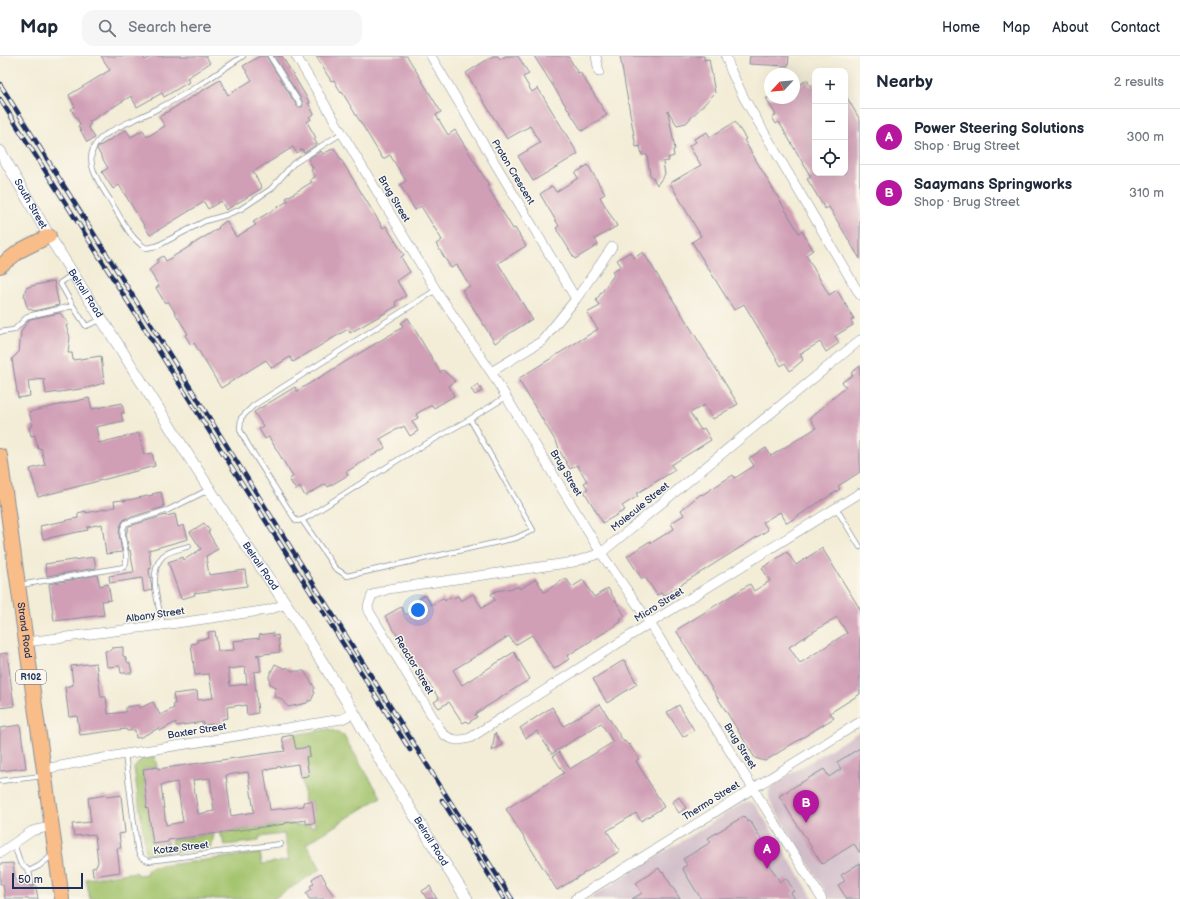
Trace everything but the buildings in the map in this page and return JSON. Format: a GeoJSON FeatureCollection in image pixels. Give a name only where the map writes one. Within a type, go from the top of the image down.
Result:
{"type":"FeatureCollection","features":[{"type":"Feature","properties":{"kind":"main road"},"geometry":{"type":"LineString","coordinates":[[0,266],[21,250],[49,236]]}},
{"type":"Feature","properties":{"kind":"main road"},"geometry":{"type":"LineString","coordinates":[[0,255],[21,250]]}},
{"type":"Feature","properties":{"kind":"main road","name":"Strand Road"},"geometry":{"type":"LineString","coordinates":[[0,456],[62,899]]}},
{"type":"Feature","properties":{"kind":"street","name":"Brug Street"},"geometry":{"type":"LineString","coordinates":[[296,56],[436,290],[491,372],[602,553],[650,623],[822,899]]}},
{"type":"Feature","properties":{"kind":"street","name":"Proton Crescent"},"geometry":{"type":"LineString","coordinates":[[431,56],[576,299]]}},
{"type":"Feature","properties":{"kind":"street"},"geometry":{"type":"LineString","coordinates":[[596,56],[599,72]]}},
{"type":"Feature","properties":{"kind":"street"},"geometry":{"type":"LineString","coordinates":[[726,56],[731,71],[744,98],[860,295]]}},
{"type":"Feature","properties":{"kind":"street","name":"South Street"},"geometry":{"type":"LineString","coordinates":[[0,151],[49,236]]}},
{"type":"Feature","properties":{"kind":"street","name":"Belrail Road"},"geometry":{"type":"LineString","coordinates":[[49,236],[210,489],[286,604],[354,713],[383,765],[467,899]]}},
{"type":"Feature","properties":{"kind":"street"},"geometry":{"type":"LineString","coordinates":[[491,372],[542,341],[576,299],[612,247]]}},
{"type":"Feature","properties":{"kind":"street","name":"Molecule Street"},"geometry":{"type":"LineString","coordinates":[[388,589],[574,562],[602,553],[860,340]]}},
{"type":"Feature","properties":{"kind":"street","name":"Micro Street"},"geometry":{"type":"LineString","coordinates":[[470,738],[650,623],[860,493]]}},
{"type":"Feature","properties":{"kind":"street","name":"Reactor Street"},"geometry":{"type":"LineString","coordinates":[[388,589],[376,593],[370,599],[368,606],[372,617],[443,734],[452,740],[464,740],[470,738]]}},
{"type":"Feature","properties":{"kind":"street","name":"Albany Street"},"geometry":{"type":"LineString","coordinates":[[26,642],[268,610],[286,604]]}},
{"type":"Feature","properties":{"kind":"street","name":"Baxter Street"},"geometry":{"type":"LineString","coordinates":[[44,773],[125,754],[342,719],[354,713]]}},
{"type":"Feature","properties":{"kind":"street","name":"Thermo Street"},"geometry":{"type":"LineString","coordinates":[[575,899],[860,722]]}},
{"type":"Feature","properties":{"kind":"street"},"geometry":{"type":"LineString","coordinates":[[0,853],[32,831],[52,826]]}},
{"type":"Feature","properties":{"kind":"lane"},"geometry":{"type":"LineString","coordinates":[[243,56],[178,98],[104,135],[92,152],[96,176],[139,244],[146,248],[157,246],[205,221],[241,209],[271,189],[293,164],[342,133]]}},
{"type":"Feature","properties":{"kind":"lane"},"geometry":{"type":"LineString","coordinates":[[270,56],[300,104]]}},
{"type":"Feature","properties":{"kind":"lane"},"geometry":{"type":"LineString","coordinates":[[73,274],[60,283],[73,306],[86,326],[102,319]]}},
{"type":"Feature","properties":{"kind":"lane"},"geometry":{"type":"LineString","coordinates":[[436,290],[253,406],[241,418],[240,430],[248,445],[296,521],[302,520],[401,458],[470,420],[506,397]]}},
{"type":"Feature","properties":{"kind":"lane"},"geometry":{"type":"LineString","coordinates":[[0,332],[14,330],[28,316],[73,306]]}},
{"type":"Feature","properties":{"kind":"lane"},"geometry":{"type":"LineString","coordinates":[[302,520],[335,568],[347,576],[516,538],[533,530],[470,420]]}},
{"type":"Feature","properties":{"kind":"lane"},"geometry":{"type":"LineString","coordinates":[[18,586],[124,567],[126,562],[122,529],[126,524],[168,510],[210,489]]}},
{"type":"Feature","properties":{"kind":"lane"},"geometry":{"type":"LineString","coordinates":[[836,508],[860,547]]}},
{"type":"Feature","properties":{"kind":"lane"},"geometry":{"type":"LineString","coordinates":[[163,625],[155,585],[157,566],[160,560],[168,553],[189,546]]}},
{"type":"Feature","properties":{"kind":"lane","name":"Kotze Street"},"geometry":{"type":"LineString","coordinates":[[125,754],[137,847],[139,854],[143,859],[149,860],[281,844]]}},
{"type":"Feature","properties":{"kind":"lane"},"geometry":{"type":"LineString","coordinates":[[0,781],[44,773]]}},
{"type":"Feature","properties":{"kind":"lane"},"geometry":{"type":"LineString","coordinates":[[13,843],[20,862],[29,871],[31,883]]}},
{"type":"Feature","properties":{"kind":"lane"},"geometry":{"type":"LineString","coordinates":[[29,871],[39,866],[55,853]]}},
{"type":"Feature","properties":{"kind":"shaded area"},"geometry":{"type":"Polygon","coordinates":[[[860,731],[860,899],[830,899],[771,803],[769,791],[776,783],[860,731]]]}},
{"type":"Feature","properties":{"kind":"shaded area"},"geometry":{"type":"Polygon","coordinates":[[[750,802],[757,807],[814,899],[589,899],[741,804],[750,802]]]}},
{"type":"Feature","properties":{"kind":"green space"},"geometry":{"type":"Polygon","coordinates":[[[329,729],[343,735],[381,797],[306,844],[321,869],[273,899],[90,899],[86,879],[136,872],[137,875],[146,874],[148,869],[152,867],[260,853],[262,864],[289,860],[284,834],[259,837],[259,841],[225,845],[220,833],[285,824],[304,826],[310,824],[311,827],[315,826],[312,801],[305,802],[302,777],[309,776],[306,757],[310,756],[309,747],[305,747],[305,750],[294,752],[293,735],[329,729]]]}},
{"type":"Feature","properties":{"kind":"green space"},"geometry":{"type":"Polygon","coordinates":[[[155,757],[157,767],[143,769],[153,844],[168,842],[169,852],[148,855],[146,853],[134,768],[142,759],[155,757]]]}},
{"type":"Feature","properties":{"kind":"green space"},"geometry":{"type":"Polygon","coordinates":[[[214,834],[210,847],[173,852],[171,840],[214,834]]]}},
{"type":"Feature","properties":{"kind":"railway"},"geometry":{"type":"LineString","coordinates":[[0,84],[512,899]]}},
{"type":"Feature","properties":{"kind":"railway"},"geometry":{"type":"LineString","coordinates":[[0,99],[410,750]]}},
{"type":"Feature","properties":{"kind":"railway"},"geometry":{"type":"LineString","coordinates":[[442,800],[504,899]]}},
{"type":"Feature","properties":{"kind":"place","name":"Saaymans Springworks"},"geometry":{"type":"Point","coordinates":[806,823]}},
{"type":"Feature","properties":{"kind":"place","name":"Power Steering Solutions"},"geometry":{"type":"Point","coordinates":[767,869]}}]}
